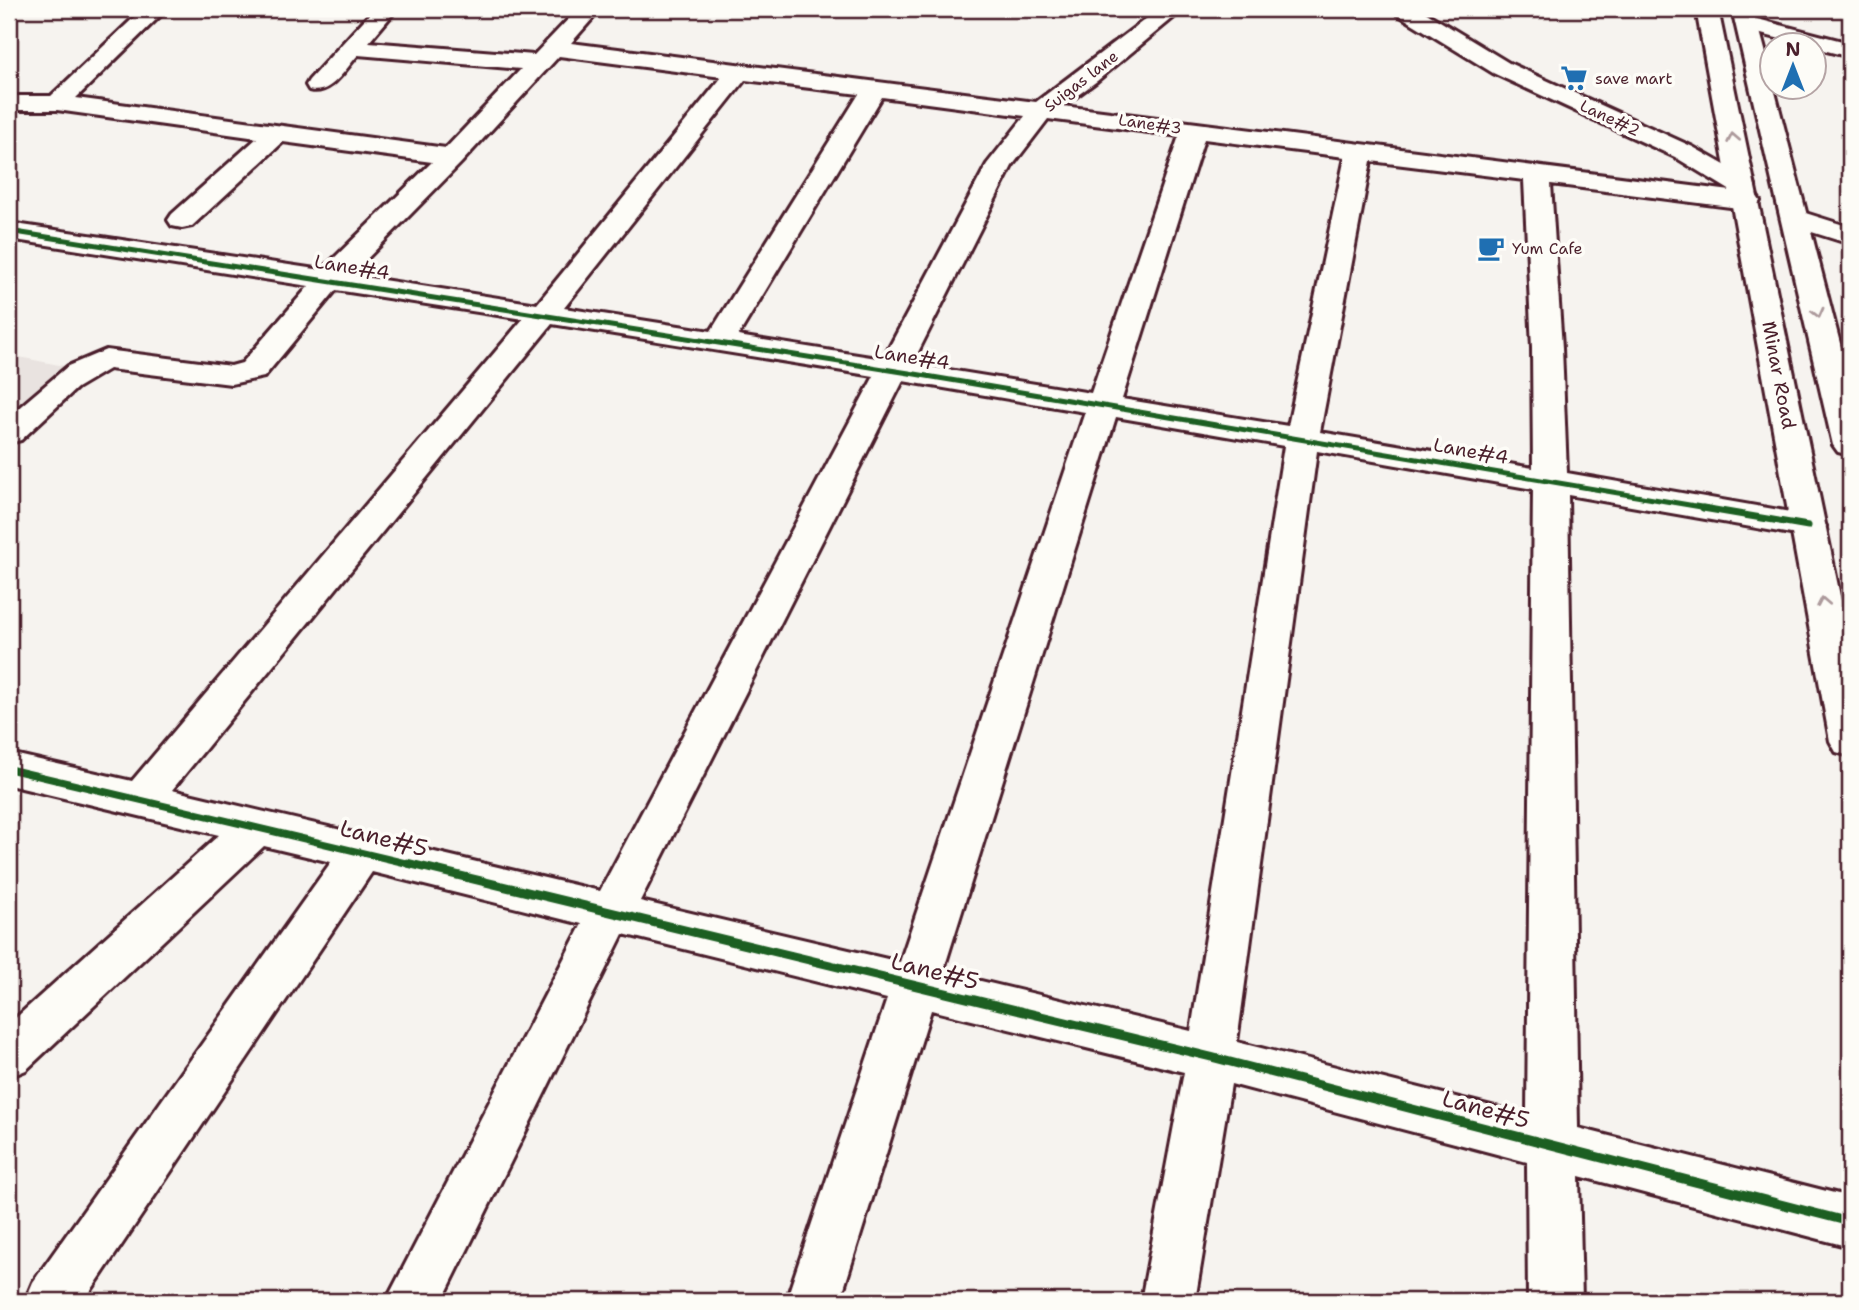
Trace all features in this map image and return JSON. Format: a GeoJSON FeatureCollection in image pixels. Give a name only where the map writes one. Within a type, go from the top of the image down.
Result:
{"type":"FeatureCollection","features":[{"type":"Feature","properties":{"kind":"street"},"geometry":{"type":"LineString","coordinates":[[57,103],[156,9]]}},
{"type":"Feature","properties":{"kind":"street"},"geometry":{"type":"LineString","coordinates":[[318,85],[386,9]]}},
{"type":"Feature","properties":{"kind":"street"},"geometry":{"type":"LineString","coordinates":[[9,433],[69,379],[94,363],[106,359],[232,375],[253,370],[330,279],[452,157],[590,9]]}},
{"type":"Feature","properties":{"kind":"street","name":"Suigas lane"},"geometry":{"type":"LineString","coordinates":[[413,1301],[1000,164],[1043,109],[1173,9]]}},
{"type":"Feature","properties":{"kind":"street","name":"Minar Road"},"geometry":{"type":"LineString","coordinates":[[1707,9],[1850,741]]}},
{"type":"Feature","properties":{"kind":"street"},"geometry":{"type":"LineString","coordinates":[[1414,15],[1448,13]]}},
{"type":"Feature","properties":{"kind":"street","name":"Lane#2"},"geometry":{"type":"LineString","coordinates":[[1414,15],[1501,68],[1684,152],[1744,194]]}},
{"type":"Feature","properties":{"kind":"street"},"geometry":{"type":"LineString","coordinates":[[1744,16],[1850,50]]}},
{"type":"Feature","properties":{"kind":"street"},"geometry":{"type":"LineString","coordinates":[[1744,16],[1850,445]]}},
{"type":"Feature","properties":{"kind":"street","name":"Lane#3"},"geometry":{"type":"LineString","coordinates":[[351,47],[547,56],[739,71],[1537,175],[1744,194]]}},
{"type":"Feature","properties":{"kind":"street"},"geometry":{"type":"LineString","coordinates":[[141,799],[544,314],[739,71]]}},
{"type":"Feature","properties":{"kind":"street"},"geometry":{"type":"LineString","coordinates":[[720,341],[875,88]]}},
{"type":"Feature","properties":{"kind":"street"},"geometry":{"type":"LineString","coordinates":[[9,103],[57,103],[452,157]]}},
{"type":"Feature","properties":{"kind":"street"},"geometry":{"type":"LineString","coordinates":[[813,1301],[1194,130]]}},
{"type":"Feature","properties":{"kind":"street"},"geometry":{"type":"LineString","coordinates":[[182,220],[279,132]]}},
{"type":"Feature","properties":{"kind":"street"},"geometry":{"type":"LineString","coordinates":[[1168,1301],[1211,1058],[1302,438],[1359,153]]}},
{"type":"Feature","properties":{"kind":"street"},"geometry":{"type":"LineString","coordinates":[[1537,175],[1548,372],[1555,1301]]}},
{"type":"Feature","properties":{"kind":"street"},"geometry":{"type":"LineString","coordinates":[[1796,218],[1850,236]]}},
{"type":"Feature","properties":{"kind":"street","name":"Lane#4"},"geometry":{"type":"LineString","coordinates":[[9,231],[720,341],[1808,526]]}},
{"type":"Feature","properties":{"kind":"street"},"geometry":{"type":"LineString","coordinates":[[1760,275],[1810,282]]}},
{"type":"Feature","properties":{"kind":"street","name":"Lane#5"},"geometry":{"type":"LineString","coordinates":[[9,769],[1211,1058],[1850,1222]]}},
{"type":"Feature","properties":{"kind":"street"},"geometry":{"type":"LineString","coordinates":[[9,1055],[256,827]]}},
{"type":"Feature","properties":{"kind":"street"},"geometry":{"type":"LineString","coordinates":[[52,1301],[361,853]]}},
{"type":"Feature","properties":{"kind":"shaded area"},"geometry":{"type":"Polygon","coordinates":[[[9,355],[94,372],[9,443],[9,355]]]}},
{"type":"Feature","properties":{"kind":"cycle path"},"geometry":{"type":"LineString","coordinates":[[9,231],[909,373],[1808,526]]}},
{"type":"Feature","properties":{"kind":"cycle path"},"geometry":{"type":"LineString","coordinates":[[9,769],[1211,1057],[1850,1222]]}},
{"type":"Feature","properties":{"kind":"place","name":"save mart"},"geometry":{"type":"Point","coordinates":[1574,78]}},
{"type":"Feature","properties":{"kind":"place","name":"Yum Cafe"},"geometry":{"type":"Point","coordinates":[1491,248]}}]}
